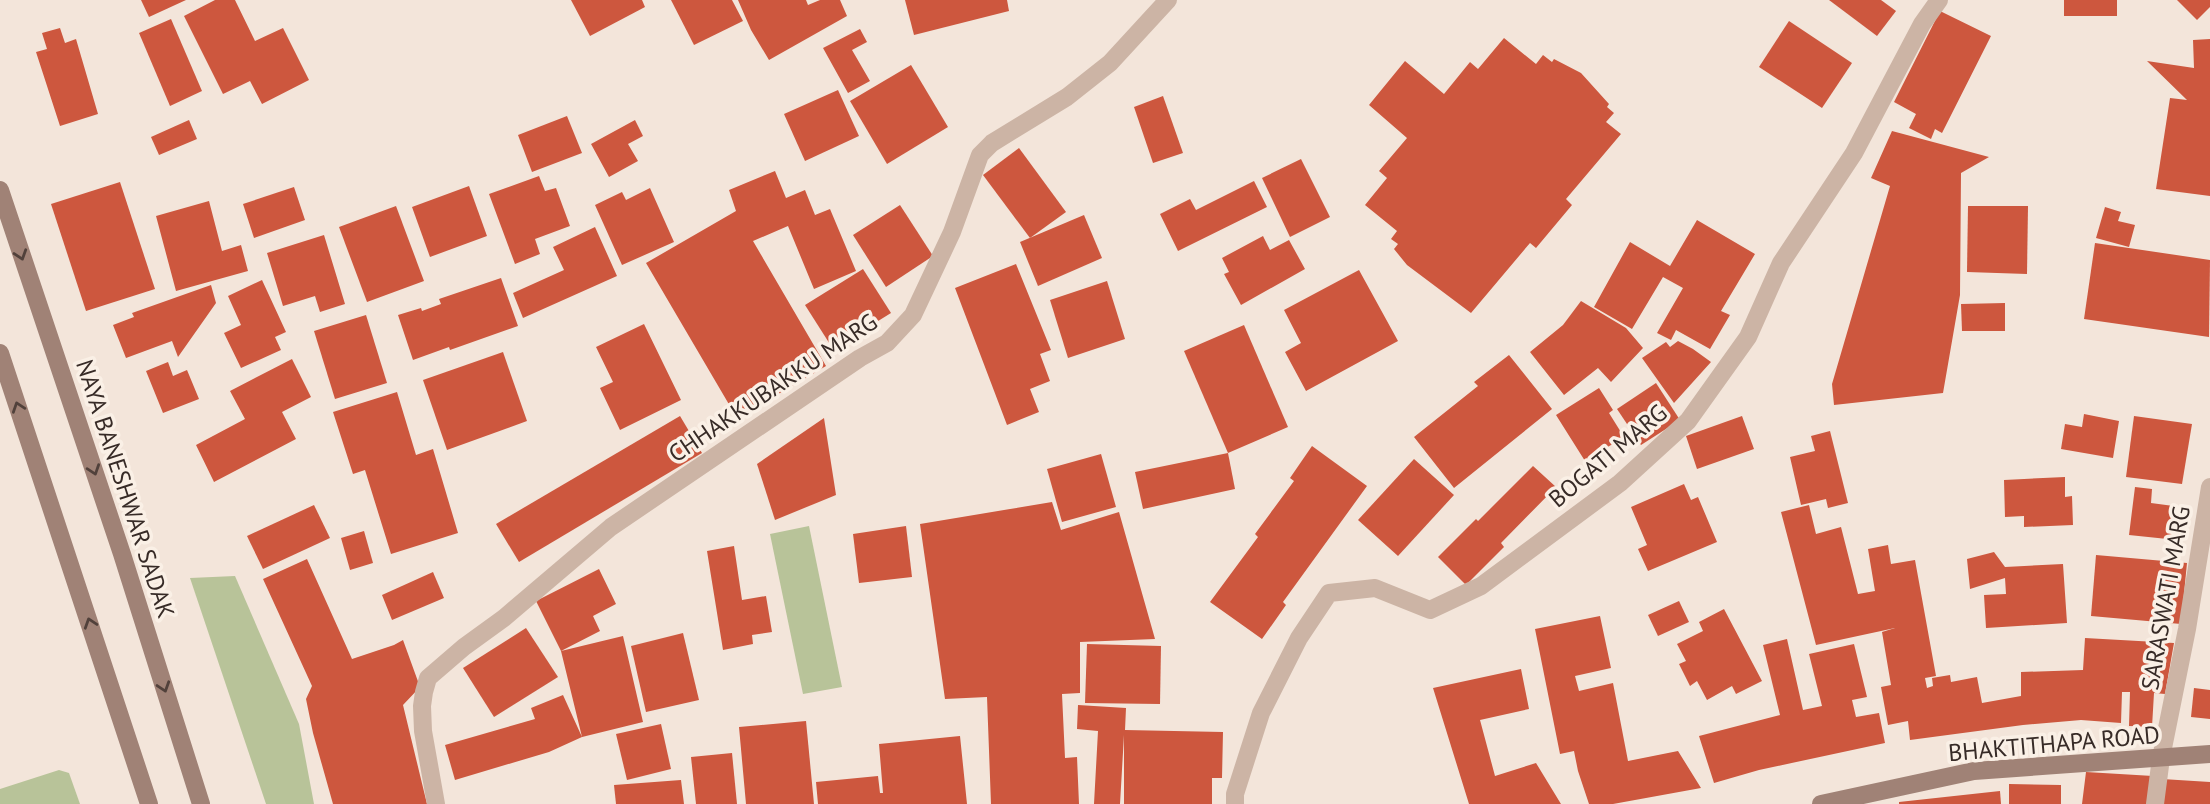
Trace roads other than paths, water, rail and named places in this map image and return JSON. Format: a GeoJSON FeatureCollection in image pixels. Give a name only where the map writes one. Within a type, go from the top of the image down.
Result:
{"type":"FeatureCollection","features":[{"type":"Feature","properties":{"kind":"main road","name":"NAYA BANESHWAR SADAK"},"geometry":{"type":"LineString","coordinates":[[0,190],[122,554],[201,804]]}},
{"type":"Feature","properties":{"kind":"main road"},"geometry":{"type":"LineString","coordinates":[[0,353],[149,804]]}},
{"type":"Feature","properties":{"kind":"main road","name":"BHAKTITHAPA ROAD"},"geometry":{"type":"LineString","coordinates":[[1821,804],[1974,771],[2210,754]]}},
{"type":"Feature","properties":{"kind":"street","name":"CHHAKKUBAKKU MARG"},"geometry":{"type":"LineString","coordinates":[[436,804],[423,732],[422,706],[428,678],[611,527],[860,358],[887,343],[913,315],[952,232],[980,155],[992,142],[1067,97],[1110,63],[1168,0]]}},
{"type":"Feature","properties":{"kind":"street","name":"BOGATI MARG"},"geometry":{"type":"LineString","coordinates":[[1235,804],[1235,794],[1261,713],[1300,638],[1329,593],[1375,588],[1430,610],[1482,586],[1620,484],[1688,421],[1748,337],[1781,263],[1854,153],[1922,24],[1940,0]]}},
{"type":"Feature","properties":{"kind":"street","name":"SARASWATI MARG"},"geometry":{"type":"LineString","coordinates":[[2155,804],[2210,487]]}}]}
